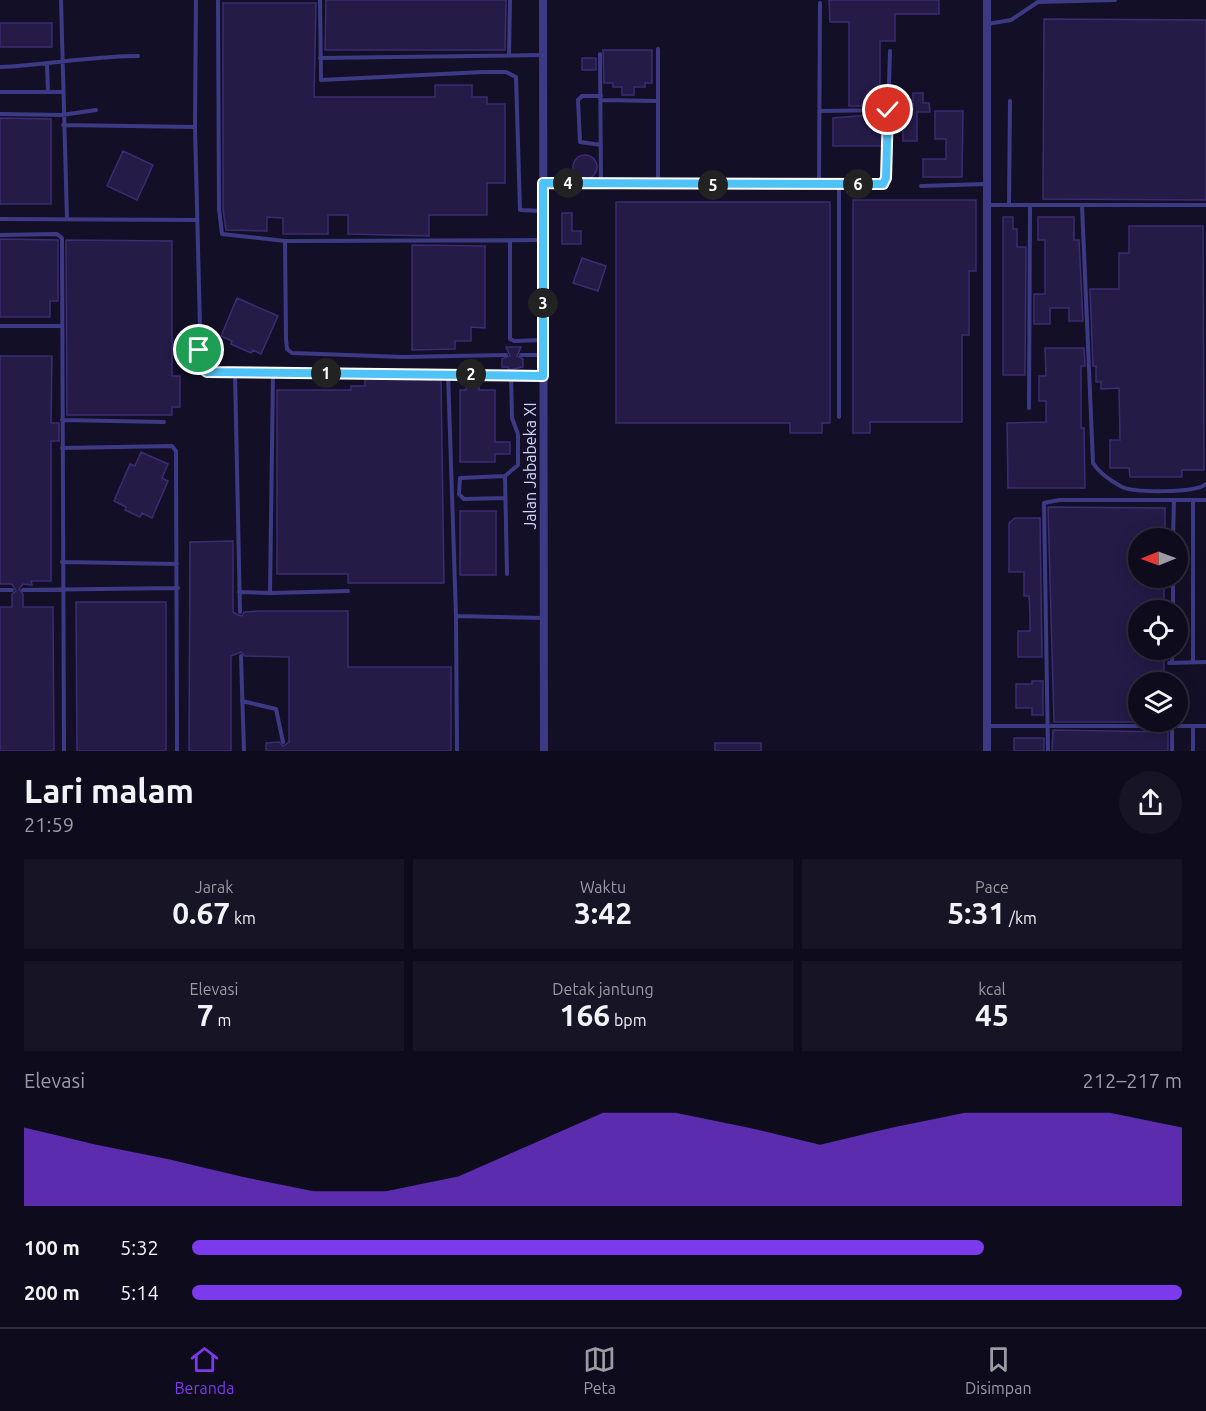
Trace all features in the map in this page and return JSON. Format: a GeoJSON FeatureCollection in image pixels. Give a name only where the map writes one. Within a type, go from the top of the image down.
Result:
{"type":"FeatureCollection","features":[{"type":"Feature","properties":{"kind":"street","name":"Jalan Jababeka XI"},"geometry":{"type":"LineString","coordinates":[[543,0],[544,751]]}},
{"type":"Feature","properties":{"kind":"street"},"geometry":{"type":"LineString","coordinates":[[987,0],[987,751]]}},
{"type":"Feature","properties":{"kind":"lane"},"geometry":{"type":"LineString","coordinates":[[61,0],[62,115],[67,219]]}},
{"type":"Feature","properties":{"kind":"lane"},"geometry":{"type":"LineString","coordinates":[[196,0],[195,127],[199,364],[207,372],[235,374],[448,373],[543,376]]}},
{"type":"Feature","properties":{"kind":"lane"},"geometry":{"type":"LineString","coordinates":[[218,0],[220,232],[230,237],[285,241],[543,240]]}},
{"type":"Feature","properties":{"kind":"lane"},"geometry":{"type":"LineString","coordinates":[[320,0],[320,78],[323,80],[483,72],[506,72],[516,77],[520,210],[543,211]]}},
{"type":"Feature","properties":{"kind":"lane"},"geometry":{"type":"LineString","coordinates":[[509,55],[510,0]]}},
{"type":"Feature","properties":{"kind":"lane"},"geometry":{"type":"LineString","coordinates":[[987,24],[1011,20],[1038,2],[1115,0]]}},
{"type":"Feature","properties":{"kind":"lane"},"geometry":{"type":"LineString","coordinates":[[819,184],[820,3]]}},
{"type":"Feature","properties":{"kind":"lane"},"geometry":{"type":"LineString","coordinates":[[658,49],[658,185]]}},
{"type":"Feature","properties":{"kind":"lane"},"geometry":{"type":"LineString","coordinates":[[543,183],[883,184],[886,182],[890,51]]}},
{"type":"Feature","properties":{"kind":"lane"},"geometry":{"type":"LineString","coordinates":[[600,54],[602,184]]}},
{"type":"Feature","properties":{"kind":"lane"},"geometry":{"type":"LineString","coordinates":[[320,58],[543,55]]}},
{"type":"Feature","properties":{"kind":"lane"},"geometry":{"type":"LineString","coordinates":[[0,67],[138,56]]}},
{"type":"Feature","properties":{"kind":"lane"},"geometry":{"type":"LineString","coordinates":[[47,64],[48,92]]}},
{"type":"Feature","properties":{"kind":"lane"},"geometry":{"type":"LineString","coordinates":[[0,92],[62,92]]}},
{"type":"Feature","properties":{"kind":"lane"},"geometry":{"type":"LineString","coordinates":[[601,144],[580,142],[578,100],[582,96],[657,101]]}},
{"type":"Feature","properties":{"kind":"lane"},"geometry":{"type":"LineString","coordinates":[[1009,205],[1010,101]]}},
{"type":"Feature","properties":{"kind":"lane"},"geometry":{"type":"LineString","coordinates":[[0,114],[62,115],[96,110]]}},
{"type":"Feature","properties":{"kind":"lane"},"geometry":{"type":"LineString","coordinates":[[821,111],[888,110]]}},
{"type":"Feature","properties":{"kind":"lane"},"geometry":{"type":"LineString","coordinates":[[63,125],[195,127]]}},
{"type":"Feature","properties":{"kind":"lane"},"geometry":{"type":"LineString","coordinates":[[921,186],[987,183]]}},
{"type":"Feature","properties":{"kind":"lane"},"geometry":{"type":"LineString","coordinates":[[838,417],[839,184]]}},
{"type":"Feature","properties":{"kind":"lane"},"geometry":{"type":"LineString","coordinates":[[987,205],[1206,206]]}},
{"type":"Feature","properties":{"kind":"lane"},"geometry":{"type":"LineString","coordinates":[[1029,408],[1030,205]]}},
{"type":"Feature","properties":{"kind":"lane"},"geometry":{"type":"LineString","coordinates":[[1082,205],[1094,463],[1106,476],[1126,488],[1184,490],[1201,488],[1206,484]]}},
{"type":"Feature","properties":{"kind":"lane"},"geometry":{"type":"LineString","coordinates":[[0,219],[197,220]]}},
{"type":"Feature","properties":{"kind":"lane"},"geometry":{"type":"LineString","coordinates":[[0,235],[57,234],[62,238],[64,751]]}},
{"type":"Feature","properties":{"kind":"lane"},"geometry":{"type":"LineString","coordinates":[[285,241],[286,339],[287,349],[292,354],[403,357],[506,355]]}},
{"type":"Feature","properties":{"kind":"lane"},"geometry":{"type":"LineString","coordinates":[[510,241],[510,339],[514,341],[543,340]]}},
{"type":"Feature","properties":{"kind":"lane"},"geometry":{"type":"LineString","coordinates":[[0,326],[62,326]]}},
{"type":"Feature","properties":{"kind":"lane"},"geometry":{"type":"LineString","coordinates":[[521,355],[543,355]]}},
{"type":"Feature","properties":{"kind":"lane"},"geometry":{"type":"LineString","coordinates":[[448,373],[456,616],[457,751]]}},
{"type":"Feature","properties":{"kind":"lane"},"geometry":{"type":"LineString","coordinates":[[235,374],[240,612]]}},
{"type":"Feature","properties":{"kind":"lane"},"geometry":{"type":"LineString","coordinates":[[270,593],[273,374]]}},
{"type":"Feature","properties":{"kind":"lane"},"geometry":{"type":"LineString","coordinates":[[505,498],[464,499],[459,494],[458,485],[460,478],[505,476],[518,465],[518,433],[512,418],[511,375]]}},
{"type":"Feature","properties":{"kind":"lane"},"geometry":{"type":"LineString","coordinates":[[62,420],[164,422]]}},
{"type":"Feature","properties":{"kind":"lane"},"geometry":{"type":"LineString","coordinates":[[62,448],[174,447],[177,564],[177,751]]}},
{"type":"Feature","properties":{"kind":"lane"},"geometry":{"type":"LineString","coordinates":[[505,476],[507,574]]}},
{"type":"Feature","properties":{"kind":"lane"},"geometry":{"type":"LineString","coordinates":[[1048,751],[1044,504],[1047,501],[1059,500],[1206,500]]}},
{"type":"Feature","properties":{"kind":"lane"},"geometry":{"type":"LineString","coordinates":[[1173,528],[1174,500]]}},
{"type":"Feature","properties":{"kind":"lane"},"geometry":{"type":"LineString","coordinates":[[1192,500],[1193,662]]}},
{"type":"Feature","properties":{"kind":"lane"},"geometry":{"type":"LineString","coordinates":[[62,562],[177,564]]}},
{"type":"Feature","properties":{"kind":"lane"},"geometry":{"type":"LineString","coordinates":[[23,590],[177,588]]}},
{"type":"Feature","properties":{"kind":"lane"},"geometry":{"type":"LineString","coordinates":[[0,590],[12,590]]}},
{"type":"Feature","properties":{"kind":"lane"},"geometry":{"type":"LineString","coordinates":[[239,592],[348,591]]}},
{"type":"Feature","properties":{"kind":"lane"},"geometry":{"type":"LineString","coordinates":[[456,616],[544,618]]}},
{"type":"Feature","properties":{"kind":"lane"},"geometry":{"type":"LineString","coordinates":[[241,656],[244,751]]}},
{"type":"Feature","properties":{"kind":"lane"},"geometry":{"type":"LineString","coordinates":[[1171,660],[1171,663],[1206,662]]}},
{"type":"Feature","properties":{"kind":"lane"},"geometry":{"type":"LineString","coordinates":[[242,701],[276,710],[284,742]]}},
{"type":"Feature","properties":{"kind":"lane"},"geometry":{"type":"LineString","coordinates":[[987,726],[1128,726]]}},
{"type":"Feature","properties":{"kind":"lane"},"geometry":{"type":"LineString","coordinates":[[1188,726],[1206,726]]}},
{"type":"Feature","properties":{"kind":"lane"},"geometry":{"type":"LineString","coordinates":[[1193,726],[1193,751]]}},
{"type":"Feature","properties":{"kind":"lane"},"geometry":{"type":"LineString","coordinates":[[1172,732],[1172,751]]}},
{"type":"Feature","properties":{"kind":"building"},"geometry":{"type":"Polygon","coordinates":[[[326,0],[506,0],[505,50],[325,50],[326,0]]]}},
{"type":"Feature","properties":{"kind":"building"},"geometry":{"type":"Polygon","coordinates":[[[829,0],[939,0],[939,14],[895,14],[895,41],[880,41],[880,106],[849,106],[849,22],[830,22],[829,0]]]}},
{"type":"Feature","properties":{"kind":"building"},"geometry":{"type":"Polygon","coordinates":[[[223,3],[316,3],[314,97],[435,97],[435,85],[472,85],[472,97],[487,97],[487,104],[505,104],[505,183],[487,183],[487,215],[429,215],[429,236],[348,234],[348,215],[328,215],[328,234],[283,234],[283,218],[267,217],[267,231],[226,230],[223,209],[223,3]]]}},
{"type":"Feature","properties":{"kind":"building"},"geometry":{"type":"Polygon","coordinates":[[[1044,19],[1206,20],[1206,200],[1043,199],[1044,19]]]}},
{"type":"Feature","properties":{"kind":"building"},"geometry":{"type":"Polygon","coordinates":[[[0,23],[52,23],[52,47],[0,47],[0,23]]]}},
{"type":"Feature","properties":{"kind":"building"},"geometry":{"type":"Polygon","coordinates":[[[603,50],[652,50],[652,83],[645,83],[645,87],[634,87],[634,95],[622,95],[622,87],[613,87],[613,83],[604,83],[603,50]]]}},
{"type":"Feature","properties":{"kind":"building"},"geometry":{"type":"Polygon","coordinates":[[[582,58],[596,58],[596,70],[582,70],[582,58]]]}},
{"type":"Feature","properties":{"kind":"building"},"geometry":{"type":"Polygon","coordinates":[[[913,93],[923,93],[923,103],[929,103],[930,112],[917,112],[917,141],[903,141],[903,109],[913,109],[913,93]]]}},
{"type":"Feature","properties":{"kind":"building"},"geometry":{"type":"Polygon","coordinates":[[[935,111],[963,111],[962,177],[923,177],[923,159],[946,159],[946,139],[935,139],[935,111]]]}},
{"type":"Feature","properties":{"kind":"building"},"geometry":{"type":"Polygon","coordinates":[[[880,114],[882,146],[833,146],[833,118],[880,114]]]}},
{"type":"Feature","properties":{"kind":"building"},"geometry":{"type":"Polygon","coordinates":[[[0,118],[51,119],[51,204],[0,204],[0,118]]]}},
{"type":"Feature","properties":{"kind":"building"},"geometry":{"type":"Polygon","coordinates":[[[123,151],[153,165],[137,200],[107,186],[123,151]]]}},
{"type":"Feature","properties":{"kind":"building"},"geometry":{"type":"Polygon","coordinates":[[[585,155],[594,158],[597,167],[594,176],[585,179],[576,176],[573,167],[576,158],[585,155]]]}},
{"type":"Feature","properties":{"kind":"building"},"geometry":{"type":"Polygon","coordinates":[[[853,200],[976,200],[976,271],[969,271],[969,335],[962,335],[962,422],[870,422],[870,433],[853,433],[853,200]]]}},
{"type":"Feature","properties":{"kind":"building"},"geometry":{"type":"Polygon","coordinates":[[[616,202],[830,202],[830,423],[822,423],[822,433],[790,433],[790,423],[616,423],[616,202]]]}},
{"type":"Feature","properties":{"kind":"building"},"geometry":{"type":"Polygon","coordinates":[[[562,213],[572,213],[572,231],[581,231],[581,244],[562,244],[562,213]]]}},
{"type":"Feature","properties":{"kind":"building"},"geometry":{"type":"Polygon","coordinates":[[[1003,217],[1013,217],[1013,229],[1017,229],[1017,247],[1026,247],[1025,375],[1003,375],[1003,217]]]}},
{"type":"Feature","properties":{"kind":"building"},"geometry":{"type":"Polygon","coordinates":[[[1038,217],[1074,217],[1074,240],[1079,240],[1083,321],[1069,321],[1069,308],[1050,308],[1050,324],[1034,324],[1034,294],[1045,294],[1045,240],[1038,240],[1038,217]]]}},
{"type":"Feature","properties":{"kind":"building"},"geometry":{"type":"Polygon","coordinates":[[[1129,226],[1203,226],[1204,470],[1182,470],[1182,477],[1130,477],[1129,468],[1110,468],[1110,440],[1120,440],[1119,388],[1101,389],[1101,382],[1096,382],[1096,366],[1093,366],[1090,289],[1119,289],[1119,253],[1129,253],[1129,226]]]}},
{"type":"Feature","properties":{"kind":"building"},"geometry":{"type":"Polygon","coordinates":[[[0,239],[58,240],[58,301],[50,301],[50,317],[0,317],[0,239]]]}},
{"type":"Feature","properties":{"kind":"building"},"geometry":{"type":"Polygon","coordinates":[[[66,240],[172,241],[172,376],[180,376],[180,407],[172,407],[172,415],[67,415],[66,240]]]}},
{"type":"Feature","properties":{"kind":"building"},"geometry":{"type":"Polygon","coordinates":[[[412,245],[485,246],[485,328],[471,327],[471,341],[455,341],[455,349],[412,350],[412,245]]]}},
{"type":"Feature","properties":{"kind":"building"},"geometry":{"type":"Polygon","coordinates":[[[582,258],[606,266],[598,291],[573,283],[582,258]]]}},
{"type":"Feature","properties":{"kind":"building"},"geometry":{"type":"Polygon","coordinates":[[[237,298],[278,316],[261,354],[253,350],[251,353],[231,344],[232,341],[221,336],[237,298]]]}},
{"type":"Feature","properties":{"kind":"building"},"geometry":{"type":"Polygon","coordinates":[[[506,347],[521,347],[517,356],[523,359],[523,367],[509,370],[508,367],[502,367],[502,359],[510,356],[506,347]]]}},
{"type":"Feature","properties":{"kind":"building"},"geometry":{"type":"Polygon","coordinates":[[[1045,348],[1084,348],[1085,366],[1081,366],[1081,428],[1084,428],[1085,488],[1008,488],[1007,423],[1046,422],[1046,401],[1039,401],[1039,376],[1046,376],[1045,348]]]}},
{"type":"Feature","properties":{"kind":"building"},"geometry":{"type":"Polygon","coordinates":[[[0,356],[52,356],[51,423],[59,423],[59,441],[51,441],[51,581],[31,581],[32,585],[23,584],[19,589],[23,594],[23,607],[53,607],[54,751],[0,751],[0,607],[12,607],[12,594],[16,591],[12,584],[0,584],[0,356]]]}},
{"type":"Feature","properties":{"kind":"building"},"geometry":{"type":"Polygon","coordinates":[[[365,379],[441,379],[444,583],[348,583],[348,574],[277,574],[277,390],[351,390],[351,386],[365,386],[365,379]]]}},
{"type":"Feature","properties":{"kind":"building"},"geometry":{"type":"Polygon","coordinates":[[[466,384],[479,384],[479,390],[495,390],[495,442],[510,442],[510,454],[495,454],[495,462],[460,462],[460,390],[466,390],[466,384]]]}},
{"type":"Feature","properties":{"kind":"building"},"geometry":{"type":"Polygon","coordinates":[[[141,452],[168,464],[162,478],[168,481],[152,518],[142,513],[140,517],[125,510],[126,507],[114,501],[130,464],[135,466],[141,452]]]}},
{"type":"Feature","properties":{"kind":"building"},"geometry":{"type":"Polygon","coordinates":[[[1048,507],[1165,508],[1165,528],[1128,528],[1128,588],[1164,588],[1164,600],[1128,600],[1128,660],[1164,660],[1164,672],[1128,672],[1128,722],[1054,722],[1048,507]]]}},
{"type":"Feature","properties":{"kind":"building"},"geometry":{"type":"Polygon","coordinates":[[[460,511],[496,511],[496,575],[460,575],[460,511]]]}},
{"type":"Feature","properties":{"kind":"building"},"geometry":{"type":"Polygon","coordinates":[[[1015,518],[1040,518],[1042,657],[1018,657],[1018,631],[1030,631],[1030,613],[1029,596],[1024,596],[1024,572],[1009,572],[1009,523],[1015,518]]]}},
{"type":"Feature","properties":{"kind":"building"},"geometry":{"type":"Polygon","coordinates":[[[233,541],[233,612],[238,615],[242,616],[244,612],[260,611],[348,611],[348,667],[451,667],[451,751],[266,751],[266,743],[279,742],[283,746],[289,742],[289,657],[245,656],[241,652],[231,656],[231,751],[189,751],[190,542],[233,541]]]}},
{"type":"Feature","properties":{"kind":"building"},"geometry":{"type":"Polygon","coordinates":[[[76,602],[166,602],[166,751],[77,751],[76,602]]]}},
{"type":"Feature","properties":{"kind":"building"},"geometry":{"type":"Polygon","coordinates":[[[1032,681],[1043,681],[1043,715],[1032,715],[1032,708],[1016,708],[1016,684],[1032,684],[1032,681]]]}},
{"type":"Feature","properties":{"kind":"building"},"geometry":{"type":"Polygon","coordinates":[[[1053,730],[1168,732],[1168,751],[1052,751],[1053,730]]]}},
{"type":"Feature","properties":{"kind":"building"},"geometry":{"type":"Polygon","coordinates":[[[1014,738],[1044,738],[1044,751],[1014,751],[1014,738]]]}},
{"type":"Feature","properties":{"kind":"building"},"geometry":{"type":"Polygon","coordinates":[[[715,743],[761,743],[761,751],[715,751],[715,743]]]}},
{"type":"Feature","properties":{"kind":"route"},"geometry":{"type":"LineString","coordinates":[[199,350],[199,364],[207,372],[250,374],[448,373],[543,376],[543,183],[883,184],[886,182],[888,110]]}}]}
